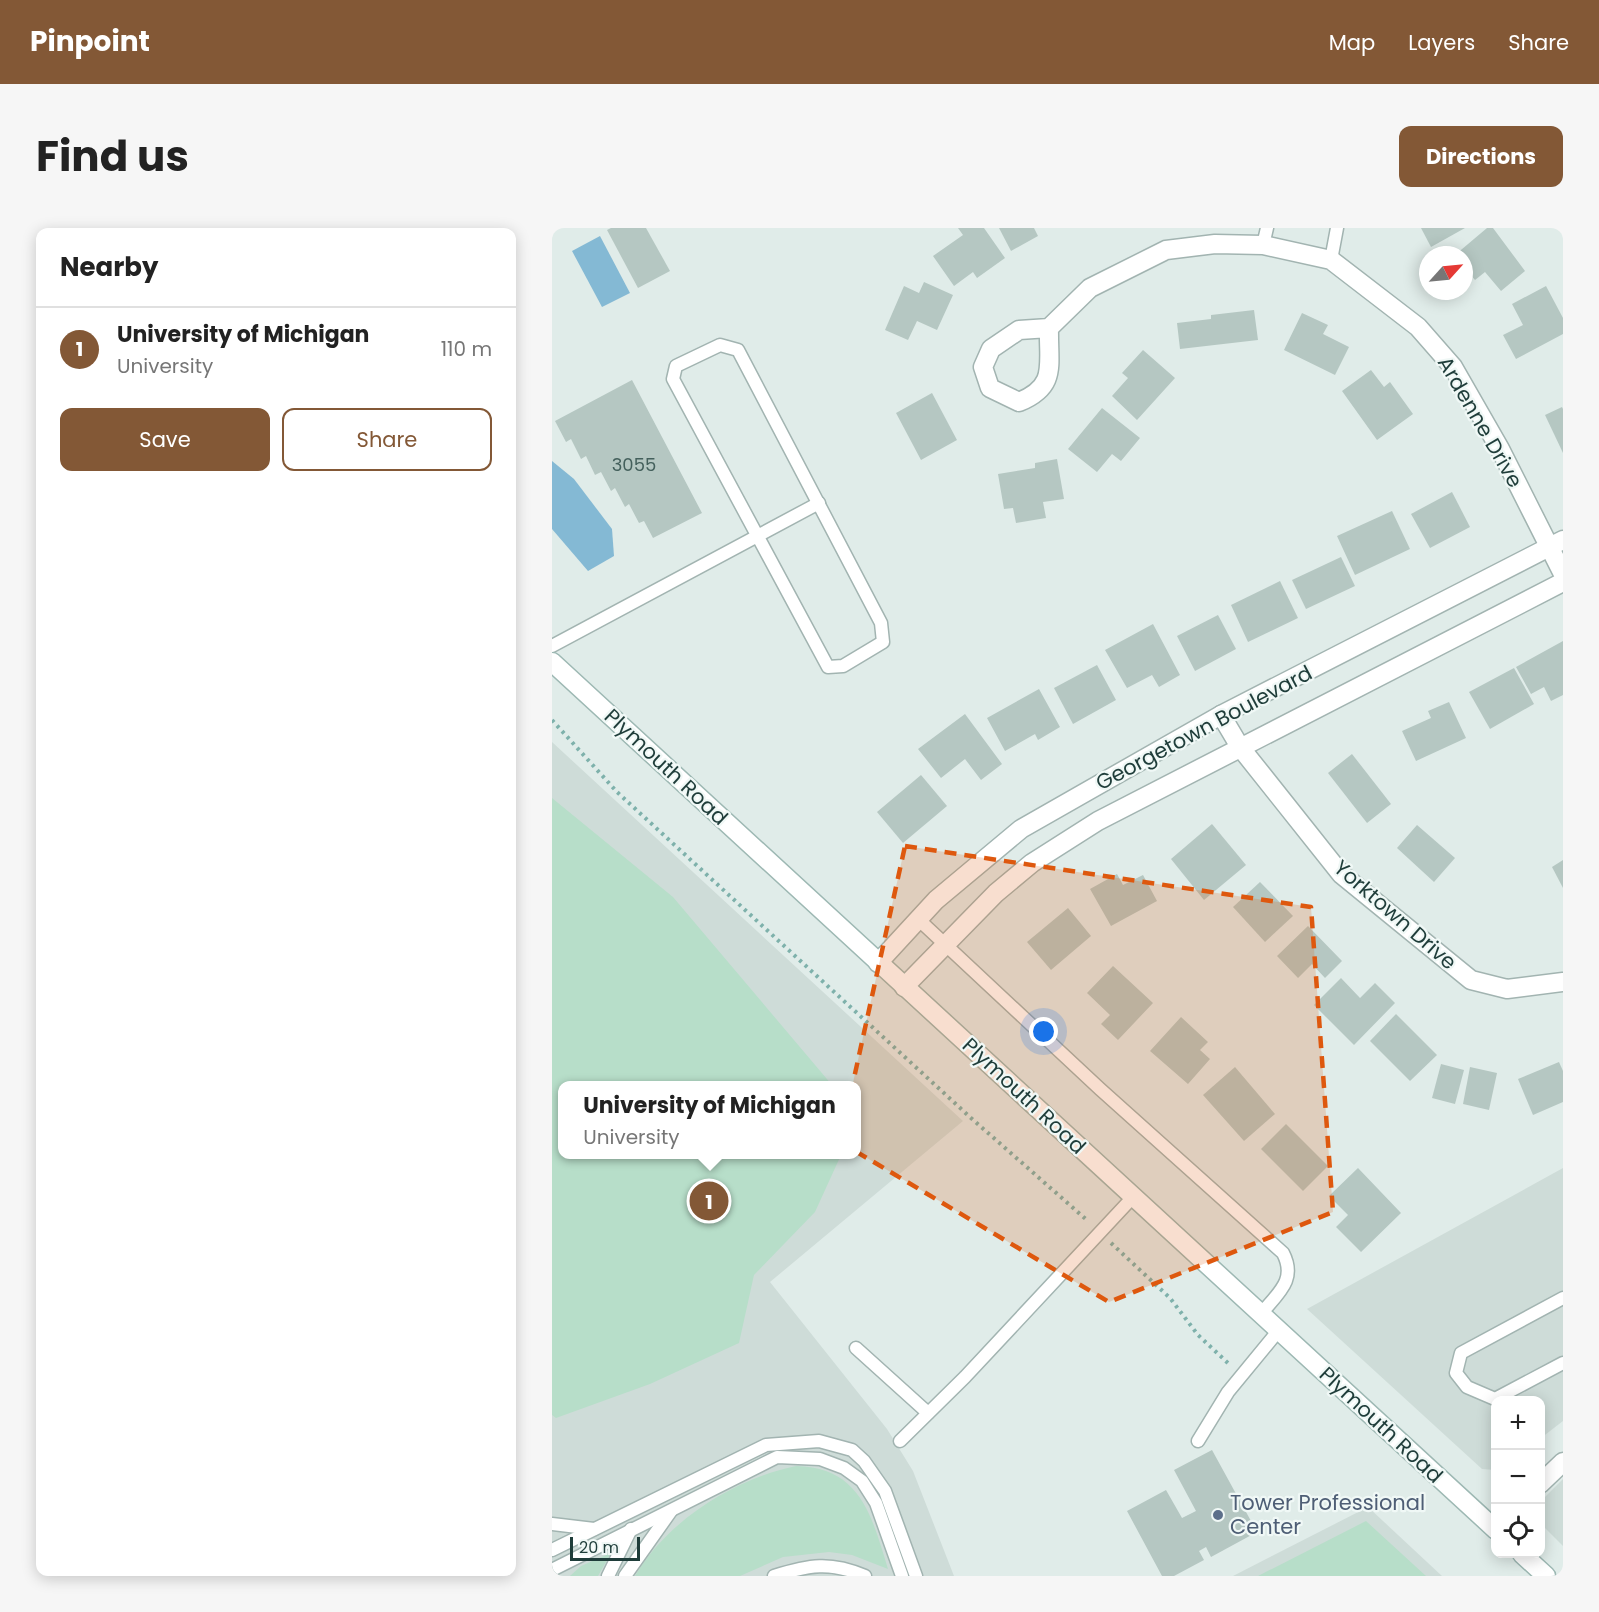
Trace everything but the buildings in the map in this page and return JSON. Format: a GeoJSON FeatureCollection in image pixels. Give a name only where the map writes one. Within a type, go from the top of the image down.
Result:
{"type":"FeatureCollection","features":[{"type":"Feature","properties":{"kind":"street","name":"Ardenne Drive"},"geometry":{"type":"LineString","coordinates":[[1049,328],[1090,288],[1166,250],[1265,237],[1331,260],[1418,327],[1453,367],[1556,544],[1563,574]]}},
{"type":"Feature","properties":{"kind":"street"},"geometry":{"type":"LineString","coordinates":[[1049,328],[1048,381],[1036,394],[1018,402],[990,388],[983,368],[992,349],[1019,330],[1049,328]]}},
{"type":"Feature","properties":{"kind":"street","name":"Georgetown Boulevard"},"geometry":{"type":"LineString","coordinates":[[878,963],[918,919],[973,868],[1022,829],[1221,715],[1556,544]]}},
{"type":"Feature","properties":{"kind":"street","name":"Georgetown Boulevard"},"geometry":{"type":"LineString","coordinates":[[904,987],[944,943],[996,893],[1032,864],[1098,821],[1563,582]]}},
{"type":"Feature","properties":{"kind":"street","name":"Plymouth Road"},"geometry":{"type":"LineString","coordinates":[[552,662],[1491,1525]]}},
{"type":"Feature","properties":{"kind":"street","name":"Yorktown Drive"},"geometry":{"type":"LineString","coordinates":[[1221,715],[1240,747],[1341,874],[1471,980],[1507,989],[1563,982]]}},
{"type":"Feature","properties":{"kind":"street"},"geometry":{"type":"LineString","coordinates":[[1545,1479],[1563,1462]]}},
{"type":"Feature","properties":{"kind":"street"},"geometry":{"type":"LineString","coordinates":[[1526,1558],[1546,1576]]}},
{"type":"Feature","properties":{"kind":"lane"},"geometry":{"type":"LineString","coordinates":[[1331,260],[1337,228]]}},
{"type":"Feature","properties":{"kind":"lane"},"geometry":{"type":"LineString","coordinates":[[720,345],[738,350],[819,503],[881,623],[883,642],[843,666],[828,667],[673,379],[676,366],[720,345]]}},
{"type":"Feature","properties":{"kind":"lane"},"geometry":{"type":"LineString","coordinates":[[552,646],[819,503]]}},
{"type":"Feature","properties":{"kind":"lane"},"geometry":{"type":"LineString","coordinates":[[918,919],[1100,1089],[1282,1252],[1289,1266],[1286,1283],[1261,1314]]}},
{"type":"Feature","properties":{"kind":"lane"},"geometry":{"type":"LineString","coordinates":[[900,1441],[1133,1197]]}},
{"type":"Feature","properties":{"kind":"lane"},"geometry":{"type":"LineString","coordinates":[[1563,1298],[1461,1353],[1456,1373],[1467,1387],[1495,1399],[1563,1364]]}},
{"type":"Feature","properties":{"kind":"lane"},"geometry":{"type":"LineString","coordinates":[[1198,1441],[1228,1392],[1279,1330]]}},
{"type":"Feature","properties":{"kind":"lane"},"geometry":{"type":"LineString","coordinates":[[856,1348],[928,1413]]}},
{"type":"Feature","properties":{"kind":"lane"},"geometry":{"type":"LineString","coordinates":[[552,1550],[766,1445],[819,1441],[852,1450],[864,1461],[885,1491],[916,1576]]}},
{"type":"Feature","properties":{"kind":"lane"},"geometry":{"type":"LineString","coordinates":[[552,1570],[777,1457],[820,1459],[844,1468],[862,1481],[876,1503],[901,1574]]}},
{"type":"Feature","properties":{"kind":"lane"},"geometry":{"type":"LineString","coordinates":[[608,1576],[644,1504]]}},
{"type":"Feature","properties":{"kind":"lane"},"geometry":{"type":"LineString","coordinates":[[625,1576],[673,1508]]}},
{"type":"Feature","properties":{"kind":"lane"},"geometry":{"type":"LineString","coordinates":[[552,1524],[595,1529]]}},
{"type":"Feature","properties":{"kind":"lane"},"geometry":{"type":"LineString","coordinates":[[823,1566],[841,1576]]}},
{"type":"Feature","properties":{"kind":"lane"},"geometry":{"type":"LineString","coordinates":[[774,1576],[823,1566],[842,1566],[865,1576]]}},
{"type":"Feature","properties":{"kind":"path"},"geometry":{"type":"LineString","coordinates":[[552,720],[617,792],[971,1118],[1092,1225]]}},
{"type":"Feature","properties":{"kind":"path"},"geometry":{"type":"LineString","coordinates":[[1111,1242],[1170,1298],[1198,1335],[1232,1367]]}},
{"type":"Feature","properties":{"kind":"highlighted area"},"geometry":{"type":"Polygon","coordinates":[[[905,846],[1311,907],[1333,1212],[1109,1302],[840,1142],[905,846]]]}},
{"type":"Feature","properties":{"kind":"shaded area"},"geometry":{"type":"Polygon","coordinates":[[[552,742],[963,1121],[770,1282],[887,1429],[913,1471],[954,1576],[552,1576],[552,742]]]}},
{"type":"Feature","properties":{"kind":"shaded area"},"geometry":{"type":"Polygon","coordinates":[[[1563,1168],[1563,1421],[1545,1435],[1545,1396],[1491,1396],[1491,1470],[1482,1469],[1307,1309],[1563,1168]]]}},
{"type":"Feature","properties":{"kind":"shaded area"},"geometry":{"type":"Polygon","coordinates":[[[1563,1479],[1563,1546],[1545,1528],[1545,1497],[1563,1479]]]}},
{"type":"Feature","properties":{"kind":"shaded area"},"geometry":{"type":"Polygon","coordinates":[[[1368,1507],[1442,1576],[1233,1576],[1368,1507]]]}},
{"type":"Feature","properties":{"kind":"green space"},"geometry":{"type":"Polygon","coordinates":[[[552,798],[673,897],[829,1081],[558,1081],[558,1159],[839,1159],[815,1212],[754,1275],[739,1343],[650,1384],[556,1418],[552,1415],[552,798]]]}},
{"type":"Feature","properties":{"kind":"green space"},"geometry":{"type":"Polygon","coordinates":[[[796,1466],[818,1469],[836,1475],[849,1485],[869,1514],[888,1569],[852,1555],[829,1552],[783,1557],[740,1576],[635,1576],[665,1537],[704,1505],[749,1481],[796,1466]]]}},
{"type":"Feature","properties":{"kind":"green space"},"geometry":{"type":"Polygon","coordinates":[[[1366,1521],[1426,1576],[1258,1576],[1366,1521]]]}},
{"type":"Feature","properties":{"kind":"green space"},"geometry":{"type":"Polygon","coordinates":[[[611,1553],[598,1576],[570,1576],[581,1566],[611,1553]]]}},
{"type":"Feature","properties":{"kind":"water"},"geometry":{"type":"Polygon","coordinates":[[[600,236],[630,293],[602,307],[572,251],[600,236]]]}},
{"type":"Feature","properties":{"kind":"water"},"geometry":{"type":"Polygon","coordinates":[[[552,461],[574,479],[612,529],[614,556],[588,571],[552,529],[552,461]]]}},
{"type":"Feature","properties":{"kind":"place","name":"University of Michigan"},"geometry":{"type":"Point","coordinates":[709,1201]}},
{"type":"Feature","properties":{"kind":"place","name":"Tower Professional Center"},"geometry":{"type":"Point","coordinates":[1218,1515]}}]}
